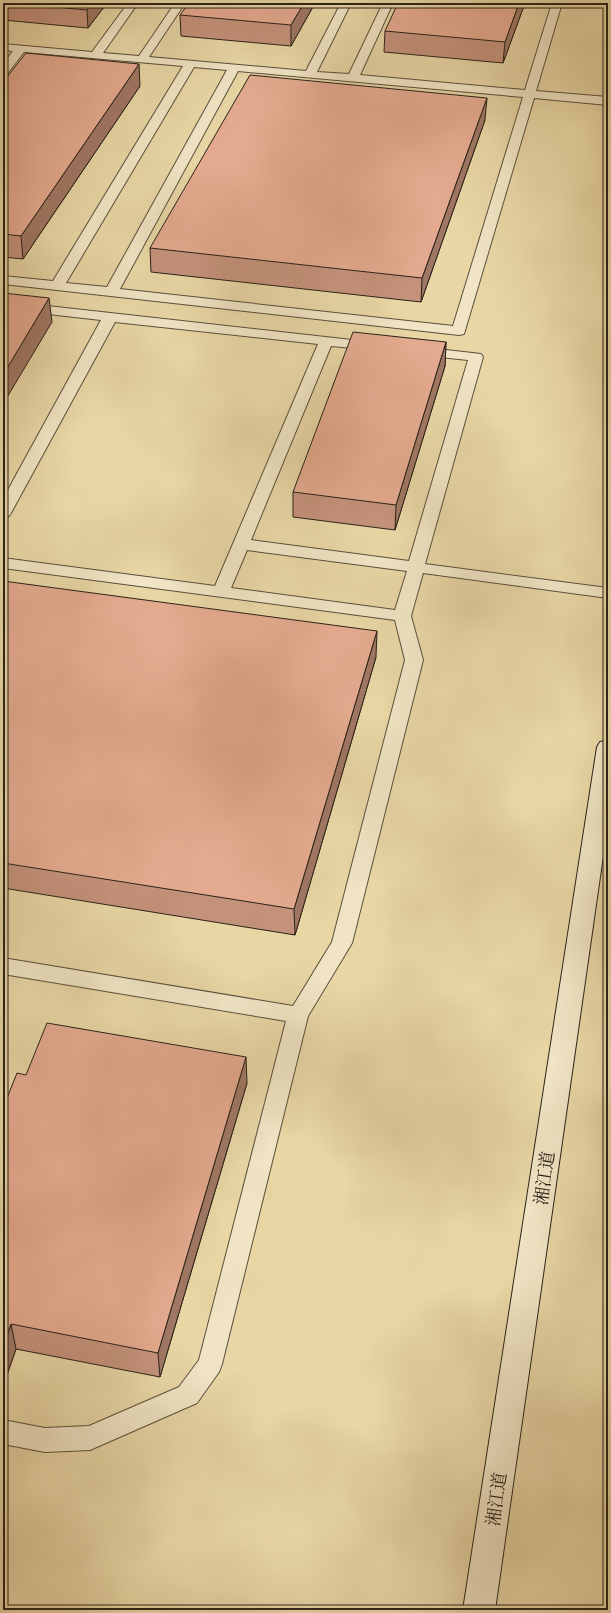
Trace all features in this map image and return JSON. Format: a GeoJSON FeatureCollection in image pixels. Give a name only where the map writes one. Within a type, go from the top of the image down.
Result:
{"type":"FeatureCollection","features":[{"type":"Feature","properties":{"kind":"main road","name":"湘江道"},"geometry":{"type":"LineString","coordinates":[[479,1610],[608,747]]}},
{"type":"Feature","properties":{"kind":"lane"},"geometry":{"type":"LineString","coordinates":[[95,55],[133,3]]}},
{"type":"Feature","properties":{"kind":"lane"},"geometry":{"type":"LineString","coordinates":[[142,59],[180,3]]}},
{"type":"Feature","properties":{"kind":"lane"},"geometry":{"type":"LineString","coordinates":[[310,74],[346,3]]}},
{"type":"Feature","properties":{"kind":"lane"},"geometry":{"type":"LineString","coordinates":[[354,78],[388,3]]}},
{"type":"Feature","properties":{"kind":"lane"},"geometry":{"type":"LineString","coordinates":[[3,280],[459,331],[557,3]]}},
{"type":"Feature","properties":{"kind":"lane"},"geometry":{"type":"LineString","coordinates":[[3,47],[608,100]]}},
{"type":"Feature","properties":{"kind":"lane"},"geometry":{"type":"LineString","coordinates":[[3,72],[21,49]]}},
{"type":"Feature","properties":{"kind":"lane"},"geometry":{"type":"LineString","coordinates":[[57,286],[190,64]]}},
{"type":"Feature","properties":{"kind":"lane"},"geometry":{"type":"LineString","coordinates":[[111,292],[235,68]]}},
{"type":"Feature","properties":{"kind":"lane"},"geometry":{"type":"LineString","coordinates":[[3,305],[476,357],[402,616],[414,660],[342,943],[298,1015],[210,1364],[188,1395],[90,1438],[46,1440],[3,1432]]}},
{"type":"Feature","properties":{"kind":"lane"},"geometry":{"type":"LineString","coordinates":[[3,513],[110,317]]}},
{"type":"Feature","properties":{"kind":"lane"},"geometry":{"type":"LineString","coordinates":[[221,592],[326,341]]}},
{"type":"Feature","properties":{"kind":"lane"},"geometry":{"type":"LineString","coordinates":[[241,544],[608,593]]}},
{"type":"Feature","properties":{"kind":"lane"},"geometry":{"type":"LineString","coordinates":[[3,563],[402,616]]}},
{"type":"Feature","properties":{"kind":"lane"},"geometry":{"type":"LineString","coordinates":[[3,966],[298,1015]]}},
{"type":"Feature","properties":{"kind":"building"},"geometry":{"type":"Polygon","coordinates":[[[13,3],[92,3],[87,10],[13,3]]]}},
{"type":"Feature","properties":{"kind":"building"},"geometry":{"type":"Polygon","coordinates":[[[189,3],[304,3],[291,25],[180,15],[189,3]]]}},
{"type":"Feature","properties":{"kind":"building"},"geometry":{"type":"Polygon","coordinates":[[[398,3],[519,3],[505,42],[385,31],[398,3]]]}},
{"type":"Feature","properties":{"kind":"building"},"geometry":{"type":"Polygon","coordinates":[[[26,53],[139,64],[21,236],[3,234],[3,82],[26,53]]]}},
{"type":"Feature","properties":{"kind":"building"},"geometry":{"type":"Polygon","coordinates":[[[250,75],[487,98],[422,278],[150,248],[250,75]]]}},
{"type":"Feature","properties":{"kind":"building"},"geometry":{"type":"Polygon","coordinates":[[[3,293],[49,298],[3,375],[3,293]]]}},
{"type":"Feature","properties":{"kind":"building"},"geometry":{"type":"Polygon","coordinates":[[[353,332],[446,342],[396,505],[293,492],[353,332]]]}},
{"type":"Feature","properties":{"kind":"building"},"geometry":{"type":"Polygon","coordinates":[[[3,581],[377,631],[294,909],[3,863],[3,581]]]}},
{"type":"Feature","properties":{"kind":"building"},"geometry":{"type":"Polygon","coordinates":[[[47,1023],[246,1057],[158,1353],[11,1324],[3,1347],[3,1108],[17,1073],[26,1075],[47,1023]]]}}]}
